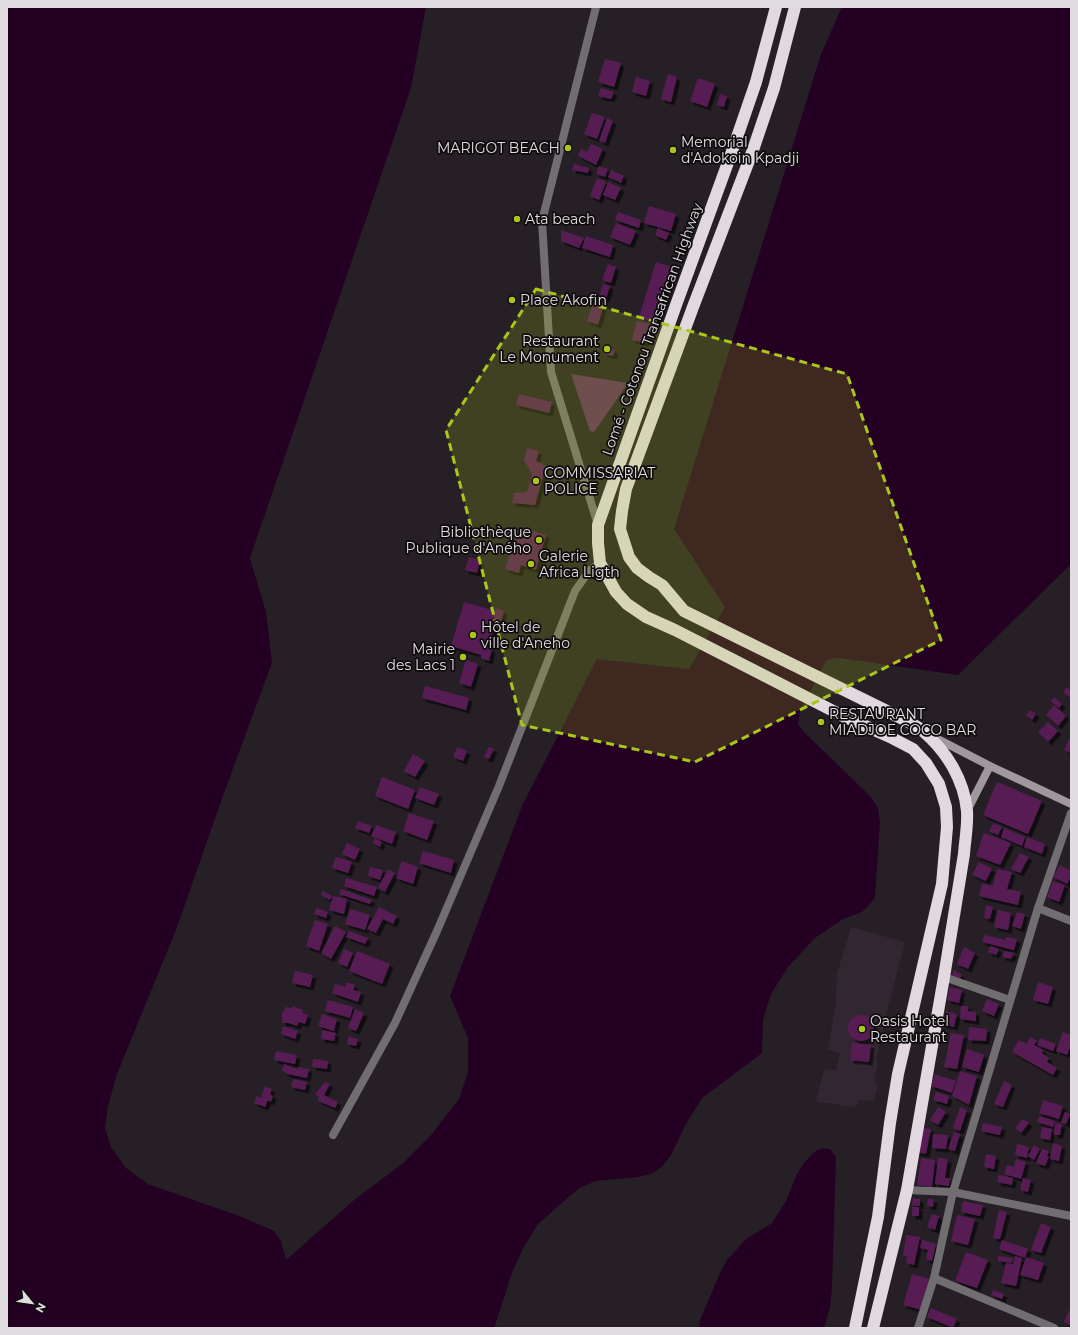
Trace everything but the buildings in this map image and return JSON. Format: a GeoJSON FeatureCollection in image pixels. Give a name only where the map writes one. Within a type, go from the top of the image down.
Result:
{"type":"FeatureCollection","features":[{"type":"Feature","properties":{"kind":"highway","name":"Lomé - Cotonou Transafrican Highway"},"geometry":{"type":"LineString","coordinates":[[776,7],[756,82],[598,525],[598,543],[600,563],[616,592],[627,604],[646,617],[675,630],[843,716],[913,749],[926,763],[938,784],[946,807],[948,826],[942,884],[898,1074],[878,1218],[855,1328]]}},
{"type":"Feature","properties":{"kind":"highway"},"geometry":{"type":"LineString","coordinates":[[795,7],[774,88],[753,150],[626,489],[620,529],[629,557],[637,568],[662,585],[684,611],[901,718],[923,731],[944,752],[955,769],[963,792],[967,811],[964,854],[944,977],[907,1190],[874,1328]]}},
{"type":"Feature","properties":{"kind":"street"},"geometry":{"type":"LineString","coordinates":[[596,7],[542,221],[551,372],[598,525]]}},
{"type":"Feature","properties":{"kind":"street"},"geometry":{"type":"LineString","coordinates":[[333,1134],[395,1022],[437,931],[499,786],[575,591],[589,571],[600,563]]}},
{"type":"Feature","properties":{"kind":"street"},"geometry":{"type":"LineString","coordinates":[[923,731],[990,766],[1071,804]]}},
{"type":"Feature","properties":{"kind":"street"},"geometry":{"type":"LineString","coordinates":[[967,811],[990,766]]}},
{"type":"Feature","properties":{"kind":"street"},"geometry":{"type":"LineString","coordinates":[[918,1328],[934,1278],[953,1192],[1010,1000],[1038,908],[1071,813]]}},
{"type":"Feature","properties":{"kind":"street"},"geometry":{"type":"LineString","coordinates":[[1038,908],[1071,920]]}},
{"type":"Feature","properties":{"kind":"street"},"geometry":{"type":"LineString","coordinates":[[944,977],[1010,1000]]}},
{"type":"Feature","properties":{"kind":"street"},"geometry":{"type":"LineString","coordinates":[[907,1190],[953,1192],[1071,1216]]}},
{"type":"Feature","properties":{"kind":"street"},"geometry":{"type":"LineString","coordinates":[[934,1278],[1054,1328]]}},
{"type":"Feature","properties":{"kind":"highlighted area"},"geometry":{"type":"Polygon","coordinates":[[[536,289],[847,374],[941,640],[695,762],[522,725],[446,430],[536,289]]]}},
{"type":"Feature","properties":{"kind":"shaded area"},"geometry":{"type":"Polygon","coordinates":[[[7,7],[426,7],[411,88],[250,558],[266,612],[272,663],[176,930],[117,1074],[108,1106],[105,1128],[111,1147],[126,1168],[148,1184],[242,1217],[274,1231],[281,1241],[286,1260],[354,1200],[402,1164],[431,1135],[459,1099],[468,1072],[468,1038],[450,996],[522,806],[597,659],[689,669],[725,607],[674,529],[821,54],[842,7],[1071,7],[1071,564],[958,675],[840,658],[833,658],[826,661],[800,711],[798,724],[804,732],[871,797],[878,808],[880,822],[875,897],[862,912],[843,919],[815,938],[788,967],[771,994],[763,1020],[762,1053],[702,1098],[686,1124],[671,1155],[662,1167],[651,1174],[638,1177],[596,1181],[579,1188],[538,1224],[524,1247],[513,1270],[494,1328],[7,1328],[7,7]]]}},
{"type":"Feature","properties":{"kind":"shaded area"},"geometry":{"type":"Polygon","coordinates":[[[571,374],[628,383],[594,432],[590,431],[571,374]]]}},
{"type":"Feature","properties":{"kind":"shaded area"},"geometry":{"type":"Polygon","coordinates":[[[851,927],[905,942],[876,1061],[878,1062],[874,1083],[878,1084],[874,1101],[859,1100],[856,1107],[816,1102],[824,1069],[836,1071],[840,1053],[828,1050],[836,1002],[837,974],[851,927]]]}},
{"type":"Feature","properties":{"kind":"shaded area"},"geometry":{"type":"Polygon","coordinates":[[[822,1148],[830,1149],[836,1157],[832,1287],[830,1307],[824,1328],[699,1328],[700,1320],[727,1260],[746,1239],[772,1223],[786,1201],[797,1174],[803,1164],[813,1153],[822,1148]]]}},
{"type":"Feature","properties":{"kind":"place","name":"MARIGOT BEACH"},"geometry":{"type":"Point","coordinates":[568,148]}},
{"type":"Feature","properties":{"kind":"place","name":"Memorial d'Adokoin Kpadji"},"geometry":{"type":"Point","coordinates":[673,150]}},
{"type":"Feature","properties":{"kind":"place","name":"Ata beach"},"geometry":{"type":"Point","coordinates":[517,219]}},
{"type":"Feature","properties":{"kind":"place","name":"Place Akofin"},"geometry":{"type":"Point","coordinates":[512,300]}},
{"type":"Feature","properties":{"kind":"place","name":"Restaurant Le Monument"},"geometry":{"type":"Point","coordinates":[607,349]}},
{"type":"Feature","properties":{"kind":"place","name":"COMMISSARIAT POLICE"},"geometry":{"type":"Point","coordinates":[536,481]}},
{"type":"Feature","properties":{"kind":"place","name":"Bibliothèque Publique d'Aného"},"geometry":{"type":"Point","coordinates":[539,540]}},
{"type":"Feature","properties":{"kind":"place","name":"Galerie Africa Ligth"},"geometry":{"type":"Point","coordinates":[531,564]}},
{"type":"Feature","properties":{"kind":"place","name":"Hôtel de ville d'Aneho"},"geometry":{"type":"Point","coordinates":[473,635]}},
{"type":"Feature","properties":{"kind":"place","name":"Mairie des Lacs 1"},"geometry":{"type":"Point","coordinates":[463,657]}},
{"type":"Feature","properties":{"kind":"place","name":"RESTAURANT MIADJOE COCO BAR"},"geometry":{"type":"Point","coordinates":[821,722]}},
{"type":"Feature","properties":{"kind":"place","name":"Oasis Hotel Restaurant"},"geometry":{"type":"Point","coordinates":[862,1029]}}]}
